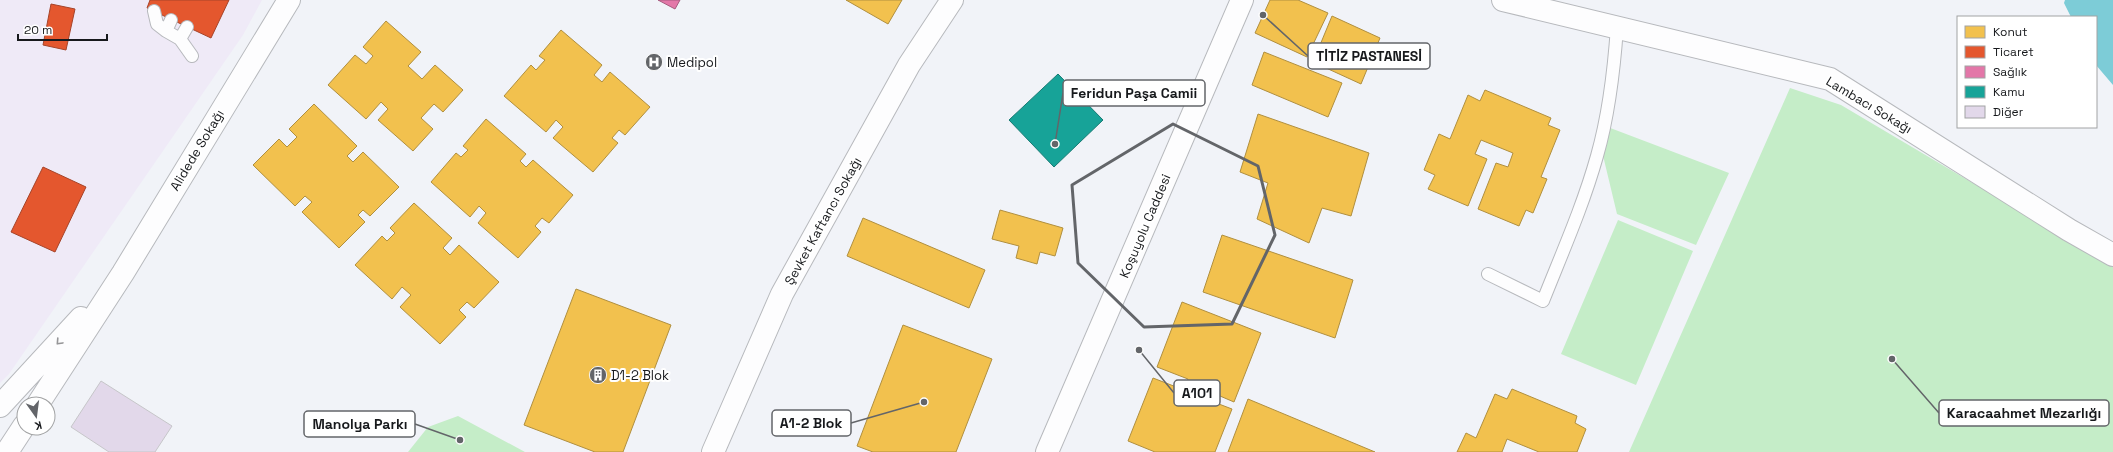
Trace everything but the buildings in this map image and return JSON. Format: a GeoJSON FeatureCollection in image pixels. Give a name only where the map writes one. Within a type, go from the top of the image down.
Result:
{"type":"FeatureCollection","features":[{"type":"Feature","properties":{"kind":"street","name":"Alidede Sokağı"},"geometry":{"type":"LineString","coordinates":[[123,272],[289,0]]}},
{"type":"Feature","properties":{"kind":"street","name":"Alidede Sokağı"},"geometry":{"type":"LineString","coordinates":[[273,28],[295,0]]}},
{"type":"Feature","properties":{"kind":"street","name":"Şevket Kaftancı Sokağı"},"geometry":{"type":"LineString","coordinates":[[713,452],[782,294],[909,65],[952,0]]}},
{"type":"Feature","properties":{"kind":"street","name":"Koşuyolu Caddesi"},"geometry":{"type":"LineString","coordinates":[[1047,452],[1242,0]]}},
{"type":"Feature","properties":{"kind":"street","name":"Lambacı Sokağı"},"geometry":{"type":"LineString","coordinates":[[1503,0],[1830,79],[2069,230],[2113,255]]}},
{"type":"Feature","properties":{"kind":"street"},"geometry":{"type":"LineString","coordinates":[[43,396],[123,272]]}},
{"type":"Feature","properties":{"kind":"street"},"geometry":{"type":"LineString","coordinates":[[0,406],[123,272]]}},
{"type":"Feature","properties":{"kind":"street"},"geometry":{"type":"LineString","coordinates":[[7,452],[17,436]]}},
{"type":"Feature","properties":{"kind":"lane"},"geometry":{"type":"LineString","coordinates":[[154,11],[157,24],[169,26],[192,56]]}},
{"type":"Feature","properties":{"kind":"lane"},"geometry":{"type":"LineString","coordinates":[[180,39],[187,27]]}},
{"type":"Feature","properties":{"kind":"lane"},"geometry":{"type":"LineString","coordinates":[[1488,274],[1543,301],[1584,198],[1598,155],[1608,112],[1614,70],[1617,27]]}},
{"type":"Feature","properties":{"kind":"highlighted area"},"geometry":{"type":"Polygon","coordinates":[[[1173,124],[1258,166],[1275,235],[1232,324],[1144,327],[1078,263],[1072,185],[1173,124]]]}},
{"type":"Feature","properties":{"kind":"shaded area"},"geometry":{"type":"Polygon","coordinates":[[[0,0],[262,0],[243,35],[9,374],[0,383],[0,0]]]}},
{"type":"Feature","properties":{"kind":"green space"},"geometry":{"type":"Polygon","coordinates":[[[1790,88],[1841,105],[2113,266],[2113,452],[1629,452],[1790,88]]]}},
{"type":"Feature","properties":{"kind":"green space"},"geometry":{"type":"Polygon","coordinates":[[[1605,126],[1729,173],[1696,245],[1617,214],[1600,143],[1605,126]]]}},
{"type":"Feature","properties":{"kind":"green space"},"geometry":{"type":"Polygon","coordinates":[[[1618,220],[1693,251],[1636,385],[1561,354],[1618,220]]]}},
{"type":"Feature","properties":{"kind":"green space"},"geometry":{"type":"Polygon","coordinates":[[[458,416],[525,452],[408,452],[428,427],[458,416]]]}},
{"type":"Feature","properties":{"kind":"water"},"geometry":{"type":"Polygon","coordinates":[[[2065,0],[2113,0],[2113,85],[2097,66],[2097,16],[2070,16],[2064,3],[2065,0]]]}},
{"type":"Feature","properties":{"kind":"place","name":"TİTİZ PASTANESİ"},"geometry":{"type":"Point","coordinates":[1263,15]}},
{"type":"Feature","properties":{"kind":"place","name":"Medipol"},"geometry":{"type":"Point","coordinates":[654,62]}},
{"type":"Feature","properties":{"kind":"place","name":"Feridun Paşa Camii"},"geometry":{"type":"Point","coordinates":[1055,144]}},
{"type":"Feature","properties":{"kind":"place","name":"A101"},"geometry":{"type":"Point","coordinates":[1139,350]}},
{"type":"Feature","properties":{"kind":"place","name":"Karacaahmet Mezarlığı"},"geometry":{"type":"Point","coordinates":[1892,359]}},
{"type":"Feature","properties":{"kind":"place","name":"D1-2 Blok"},"geometry":{"type":"Point","coordinates":[598,375]}},
{"type":"Feature","properties":{"kind":"place","name":"A1-2 Blok"},"geometry":{"type":"Point","coordinates":[924,402]}},
{"type":"Feature","properties":{"kind":"place","name":"Manolya Parkı"},"geometry":{"type":"Point","coordinates":[460,440]}}]}
